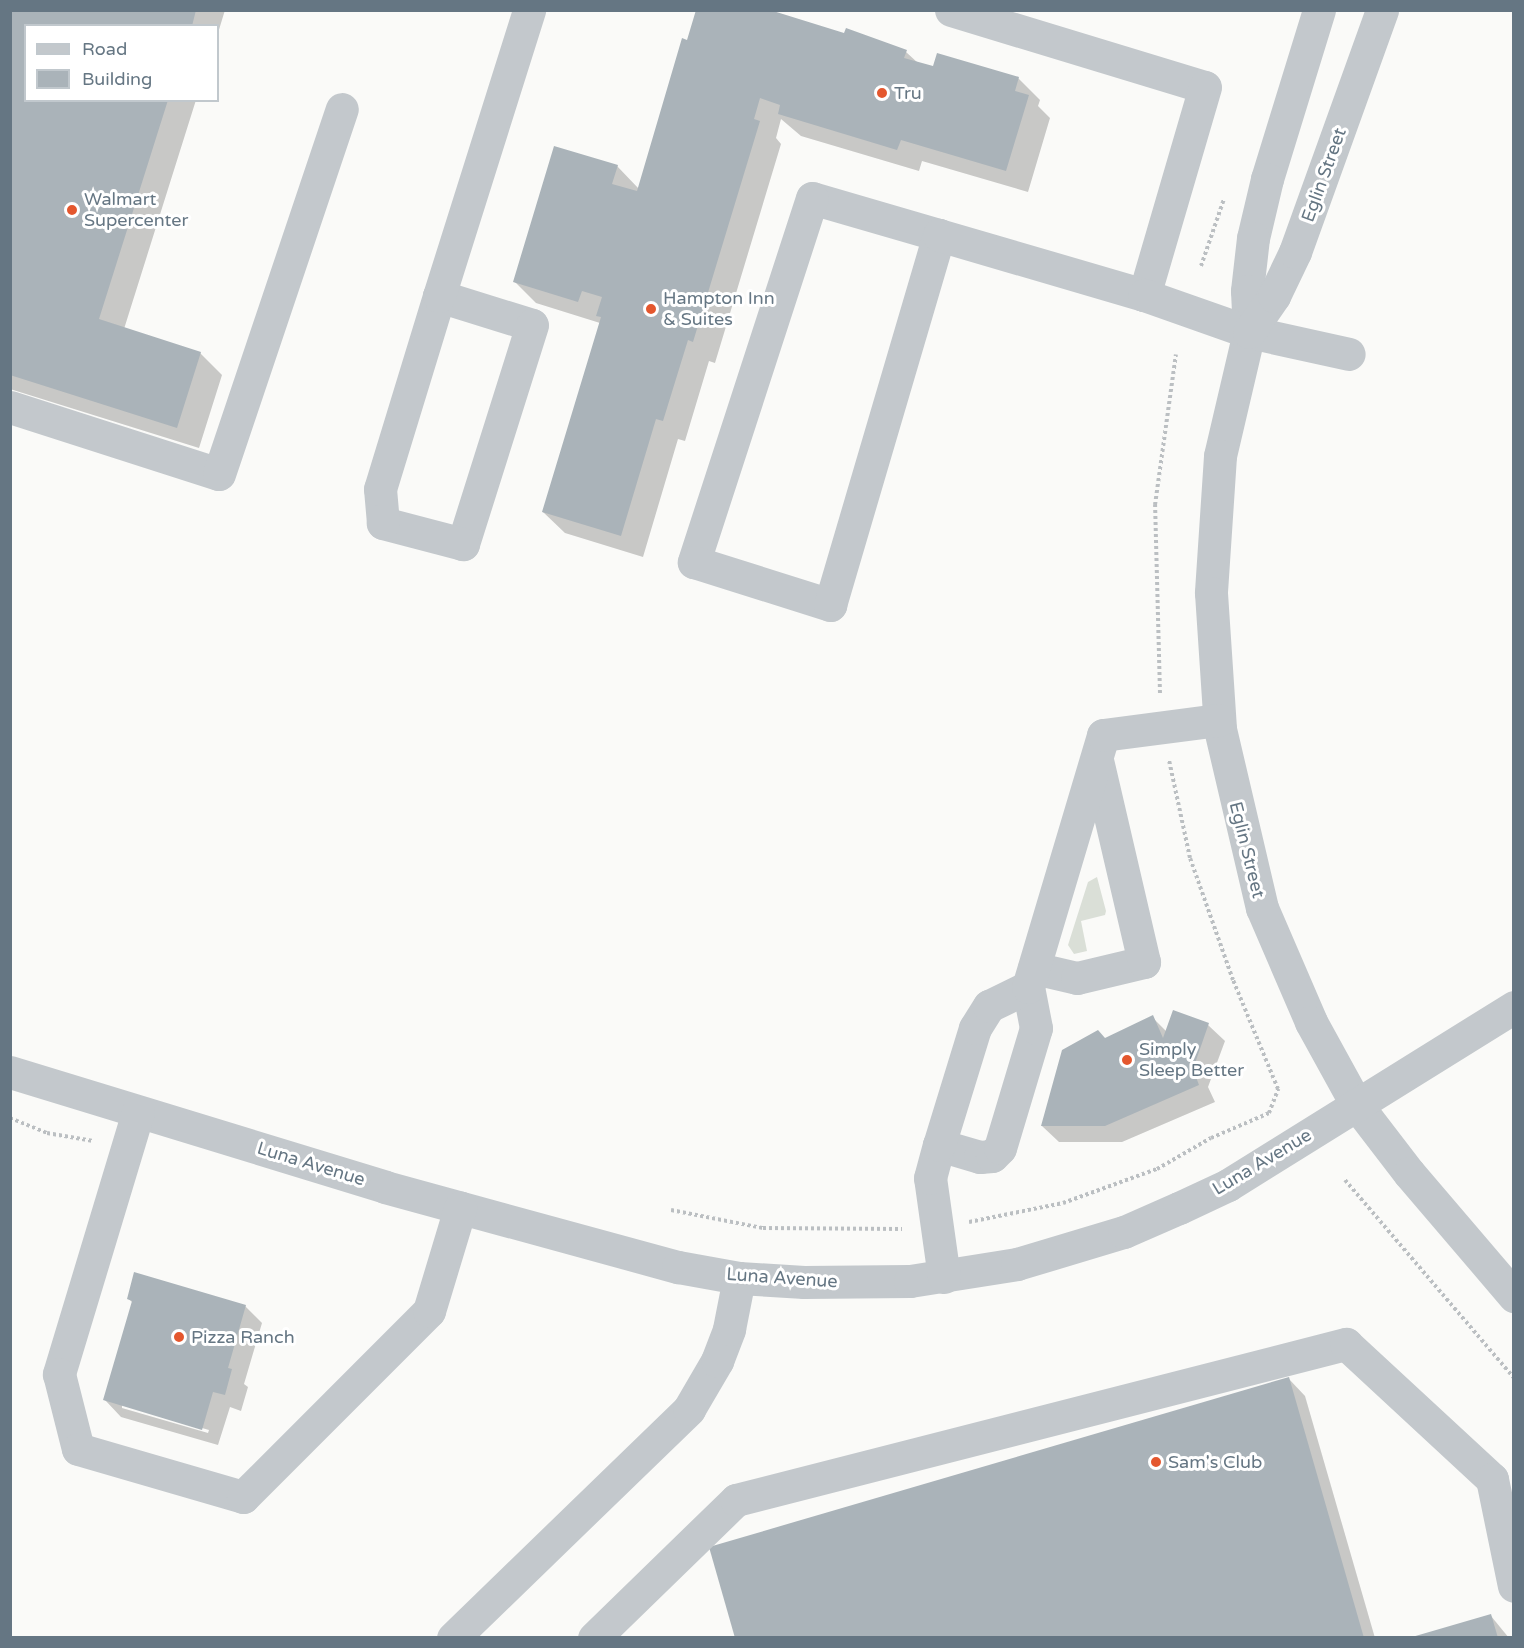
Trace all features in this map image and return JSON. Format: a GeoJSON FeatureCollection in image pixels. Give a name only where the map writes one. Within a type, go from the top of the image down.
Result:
{"type":"FeatureCollection","features":[{"type":"Feature","properties":{"kind":"street"},"geometry":{"type":"LineString","coordinates":[[439,296],[532,325],[463,544],[383,524],[380,489],[439,296],[529,10]]}},
{"type":"Feature","properties":{"kind":"street"},"geometry":{"type":"LineString","coordinates":[[951,10],[1205,87],[1144,295]]}},
{"type":"Feature","properties":{"kind":"street","name":"Eglin Street"},"geometry":{"type":"LineString","coordinates":[[1319,10],[1267,180],[1253,238],[1247,291],[1249,332],[1220,456],[1213,525],[1213,663],[1219,720],[1234,799],[1262,908],[1311,1022],[1356,1104],[1409,1173],[1514,1296]]}},
{"type":"Feature","properties":{"kind":"street","name":"Eglin Street"},"geometry":{"type":"LineString","coordinates":[[1249,332],[1274,296],[1295,252],[1382,10]]}},
{"type":"Feature","properties":{"kind":"street"},"geometry":{"type":"LineString","coordinates":[[10,407],[219,474],[342,109]]}},
{"type":"Feature","properties":{"kind":"street"},"geometry":{"type":"LineString","coordinates":[[939,235],[830,605],[694,562],[812,198],[939,235],[1144,295],[1249,332],[1349,354]]}},
{"type":"Feature","properties":{"kind":"street"},"geometry":{"type":"LineString","coordinates":[[939,1145],[980,1157],[992,1156],[1000,1148],[1036,1028],[1031,978],[1103,735],[1219,720]]}},
{"type":"Feature","properties":{"kind":"street"},"geometry":{"type":"LineString","coordinates":[[944,1277],[930,1178],[975,1028],[989,1006],[1031,978],[1077,978],[1144,962],[1096,758]]}},
{"type":"Feature","properties":{"kind":"street","name":"Luna Avenue"},"geometry":{"type":"LineString","coordinates":[[10,1072],[460,1208],[637,1256],[739,1278],[862,1283],[944,1277],[1017,1264],[1124,1232],[1228,1185],[1356,1104],[1511,1011]]}},
{"type":"Feature","properties":{"kind":"street"},"geometry":{"type":"LineString","coordinates":[[138,1112],[59,1374],[78,1449],[243,1497],[429,1311],[460,1208]]}},
{"type":"Feature","properties":{"kind":"street"},"geometry":{"type":"LineString","coordinates":[[453,1638],[689,1409],[717,1361],[729,1329],[739,1278]]}},
{"type":"Feature","properties":{"kind":"street"},"geometry":{"type":"LineString","coordinates":[[594,1638],[736,1500],[1346,1344],[1492,1479],[1514,1586]]}},
{"type":"Feature","properties":{"kind":"path"},"geometry":{"type":"LineString","coordinates":[[10,1118],[47,1133],[100,1143]]}},
{"type":"Feature","properties":{"kind":"path"},"geometry":{"type":"LineString","coordinates":[[1345,1180],[1514,1378]]}},
{"type":"Feature","properties":{"kind":"shaded area"},"geometry":{"type":"Polygon","coordinates":[[[1097,877],[1106,911],[1105,915],[1081,921],[1087,951],[1074,954],[1068,945],[1088,882],[1097,877]]]}},
{"type":"Feature","properties":{"kind":"building","name":"Walmart Supercenter"},"geometry":{"type":"Polygon","coordinates":[[[10,10],[196,10],[192,24],[24,24],[24,102],[167,102],[99,319],[201,352],[177,428],[10,375],[10,10]]]}},
{"type":"Feature","properties":{"kind":"building","name":"Hampton Inn & Suites"},"geometry":{"type":"Polygon","coordinates":[[[696,10],[770,10],[844,33],[846,28],[907,50],[904,58],[933,66],[937,53],[1019,77],[1015,91],[1029,95],[1006,171],[901,140],[897,150],[778,114],[780,105],[760,98],[754,119],[760,121],[693,342],[688,340],[663,421],[656,419],[621,536],[542,512],[601,317],[596,316],[602,297],[582,291],[578,302],[513,282],[554,146],[618,165],[612,184],[637,191],[682,38],[687,40],[696,10]]]}},
{"type":"Feature","properties":{"kind":"building","name":"Simply Sleep Better"},"geometry":{"type":"Polygon","coordinates":[[[1173,1010],[1209,1023],[1193,1069],[1199,1085],[1105,1126],[1041,1126],[1062,1050],[1098,1030],[1105,1038],[1153,1015],[1163,1038],[1173,1010]]]}},
{"type":"Feature","properties":{"kind":"building","name":"Pizza Ranch"},"geometry":{"type":"Polygon","coordinates":[[[134,1272],[246,1305],[228,1368],[232,1369],[225,1395],[213,1392],[202,1430],[103,1400],[132,1301],[127,1299],[134,1272]]]}},
{"type":"Feature","properties":{"kind":"building","name":"Sam's Club"},"geometry":{"type":"Polygon","coordinates":[[[1289,1377],[1364,1638],[735,1638],[709,1547],[1289,1377]]]}},
{"type":"Feature","properties":{"kind":"building"},"geometry":{"type":"Polygon","coordinates":[[[1491,1614],[1498,1638],[1412,1637],[1491,1614]]]}},
{"type":"Feature","properties":{"kind":"place","name":"Tru"},"geometry":{"type":"Point","coordinates":[882,93]}},
{"type":"Feature","properties":{"kind":"place","name":"Walmart Supercenter"},"geometry":{"type":"Point","coordinates":[72,210]}},
{"type":"Feature","properties":{"kind":"place","name":"Hampton Inn & Suites"},"geometry":{"type":"Point","coordinates":[651,309]}},
{"type":"Feature","properties":{"kind":"place","name":"Simply Sleep Better"},"geometry":{"type":"Point","coordinates":[1127,1060]}},
{"type":"Feature","properties":{"kind":"place","name":"Pizza Ranch"},"geometry":{"type":"Point","coordinates":[179,1337]}},
{"type":"Feature","properties":{"kind":"place","name":"Sam's Club"},"geometry":{"type":"Point","coordinates":[1156,1462]}}]}
